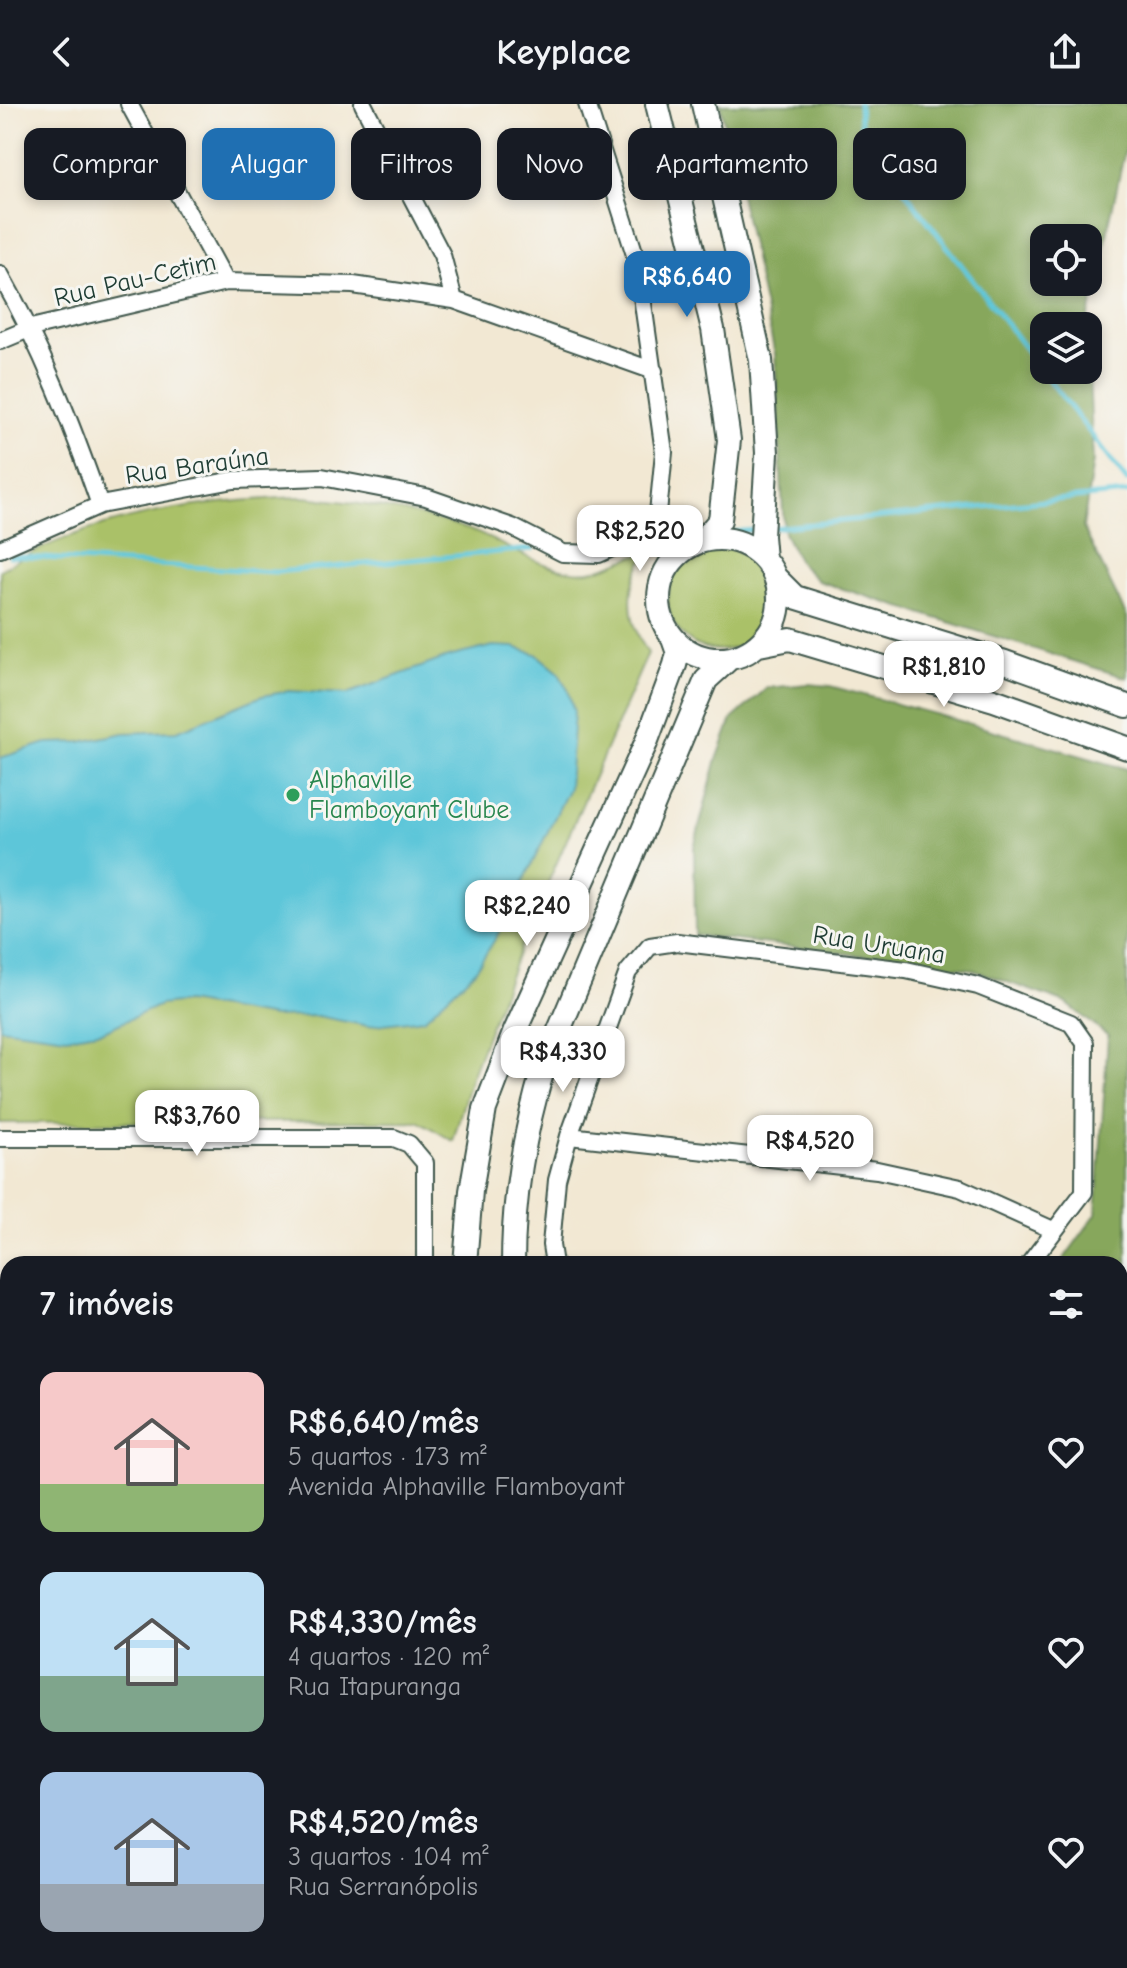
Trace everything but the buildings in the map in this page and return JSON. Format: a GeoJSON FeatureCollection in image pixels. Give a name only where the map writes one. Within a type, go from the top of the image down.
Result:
{"type":"FeatureCollection","features":[{"type":"Feature","properties":{"kind":"street"},"geometry":{"type":"LineString","coordinates":[[129,104],[226,282]]}},
{"type":"Feature","properties":{"kind":"street"},"geometry":{"type":"LineString","coordinates":[[363,104],[442,255],[454,300]]}},
{"type":"Feature","properties":{"kind":"street","name":"Rua Baraúna"},"geometry":{"type":"LineString","coordinates":[[0,549],[100,505],[234,480],[322,477],[426,497],[512,527],[563,553],[599,554],[634,538],[658,513],[664,452],[637,261],[587,104]]}},
{"type":"Feature","properties":{"kind":"street"},"geometry":{"type":"LineString","coordinates":[[657,104],[713,329],[729,440],[720,520],[702,541]]}},
{"type":"Feature","properties":{"kind":"street"},"geometry":{"type":"LineString","coordinates":[[703,104],[761,360],[767,453],[762,536],[780,597],[777,618],[759,645]]}},
{"type":"Feature","properties":{"kind":"street"},"geometry":{"type":"LineString","coordinates":[[0,274],[31,328],[69,417],[100,505]]}},
{"type":"Feature","properties":{"kind":"street","name":"Rua Pau-Cetim"},"geometry":{"type":"LineString","coordinates":[[0,341],[31,328],[226,282],[353,285],[454,300],[654,371]]}},
{"type":"Feature","properties":{"kind":"street"},"geometry":{"type":"LineString","coordinates":[[466,1256],[471,1191],[485,1109],[515,1031],[646,743],[675,665],[678,653],[662,620],[659,600],[669,565],[683,550],[702,541],[723,539],[748,546],[795,597],[1005,662],[1127,706]]}},
{"type":"Feature","properties":{"kind":"street"},"geometry":{"type":"LineString","coordinates":[[673,639],[698,656],[729,659]]}},
{"type":"Feature","properties":{"kind":"street"},"geometry":{"type":"LineString","coordinates":[[513,1256],[513,1210],[525,1128],[544,1066],[706,680],[729,659],[759,645],[790,639],[994,700],[1127,748]]}},
{"type":"Feature","properties":{"kind":"street","name":"Rua Uruana"},"geometry":{"type":"LineString","coordinates":[[569,1136],[628,972],[650,946],[677,942],[906,970],[978,986],[1071,1023],[1085,1043],[1084,1192],[1053,1230]]}},
{"type":"Feature","properties":{"kind":"street"},"geometry":{"type":"LineString","coordinates":[[553,1256],[557,1180],[569,1136],[877,1170],[960,1188],[1053,1230],[1035,1256]]}},
{"type":"Feature","properties":{"kind":"street"},"geometry":{"type":"LineString","coordinates":[[0,1138],[394,1138],[409,1144],[425,1163],[425,1256]]}},
{"type":"Feature","properties":{"kind":"green space"},"geometry":{"type":"Polygon","coordinates":[[[720,104],[1127,104],[1127,141],[1102,257],[1102,224],[1030,224],[1030,296],[1093,296],[1090,312],[1030,312],[1030,384],[1090,384],[1093,461],[1083,527],[1127,617],[1127,678],[818,581],[800,564],[784,533],[775,354],[741,200],[837,200],[837,128],[725,128],[720,104]]]}},
{"type":"Feature","properties":{"kind":"green space","name":"Alphaville Flamboyant Clube"},"geometry":{"type":"Polygon","coordinates":[[[303,497],[367,505],[429,518],[470,530],[533,559],[572,571],[602,568],[648,552],[635,577],[631,602],[635,628],[648,653],[524,938],[471,1077],[453,1141],[419,1121],[0,1123],[0,570],[71,536],[147,514],[225,502],[303,497]]]}},
{"type":"Feature","properties":{"kind":"green space"},"geometry":{"type":"Polygon","coordinates":[[[719,548],[738,552],[755,563],[766,580],[770,599],[766,618],[755,635],[738,646],[719,650],[700,646],[683,635],[672,618],[668,599],[672,580],[683,563],[700,552],[719,548]]]}},
{"type":"Feature","properties":{"kind":"green space"},"geometry":{"type":"Polygon","coordinates":[[[808,684],[830,686],[1127,769],[1127,1256],[1066,1256],[1096,1214],[1108,1036],[1066,1003],[971,969],[695,935],[694,847],[716,762],[732,719],[767,688],[808,684]]]}},
{"type":"Feature","properties":{"kind":"water"},"geometry":{"type":"Polygon","coordinates":[[[493,646],[514,647],[536,654],[558,672],[568,690],[574,712],[569,788],[497,936],[475,971],[424,1019],[368,1026],[317,1016],[273,1017],[186,1002],[160,1005],[104,1031],[66,1037],[0,1028],[0,758],[46,743],[80,742],[124,733],[177,731],[262,696],[289,691],[347,694],[448,657],[493,646]]]}},
{"type":"Feature","properties":{"kind":"waterway"},"geometry":{"type":"LineString","coordinates":[[859,104],[861,134],[1127,481]]}},
{"type":"Feature","properties":{"kind":"waterway"},"geometry":{"type":"LineString","coordinates":[[772,528],[1127,493]]}},
{"type":"Feature","properties":{"kind":"waterway"},"geometry":{"type":"LineString","coordinates":[[734,532],[753,530]]}},
{"type":"Feature","properties":{"kind":"waterway"},"geometry":{"type":"LineString","coordinates":[[656,539],[689,536]]}},
{"type":"Feature","properties":{"kind":"waterway"},"geometry":{"type":"LineString","coordinates":[[574,546],[598,544]]}},
{"type":"Feature","properties":{"kind":"waterway"},"geometry":{"type":"LineString","coordinates":[[10,556],[275,572],[532,549]]}},
{"type":"Feature","properties":{"kind":"place","name":"Alphaville Flamboyant Clube"},"geometry":{"type":"Point","coordinates":[293,795]}}]}
